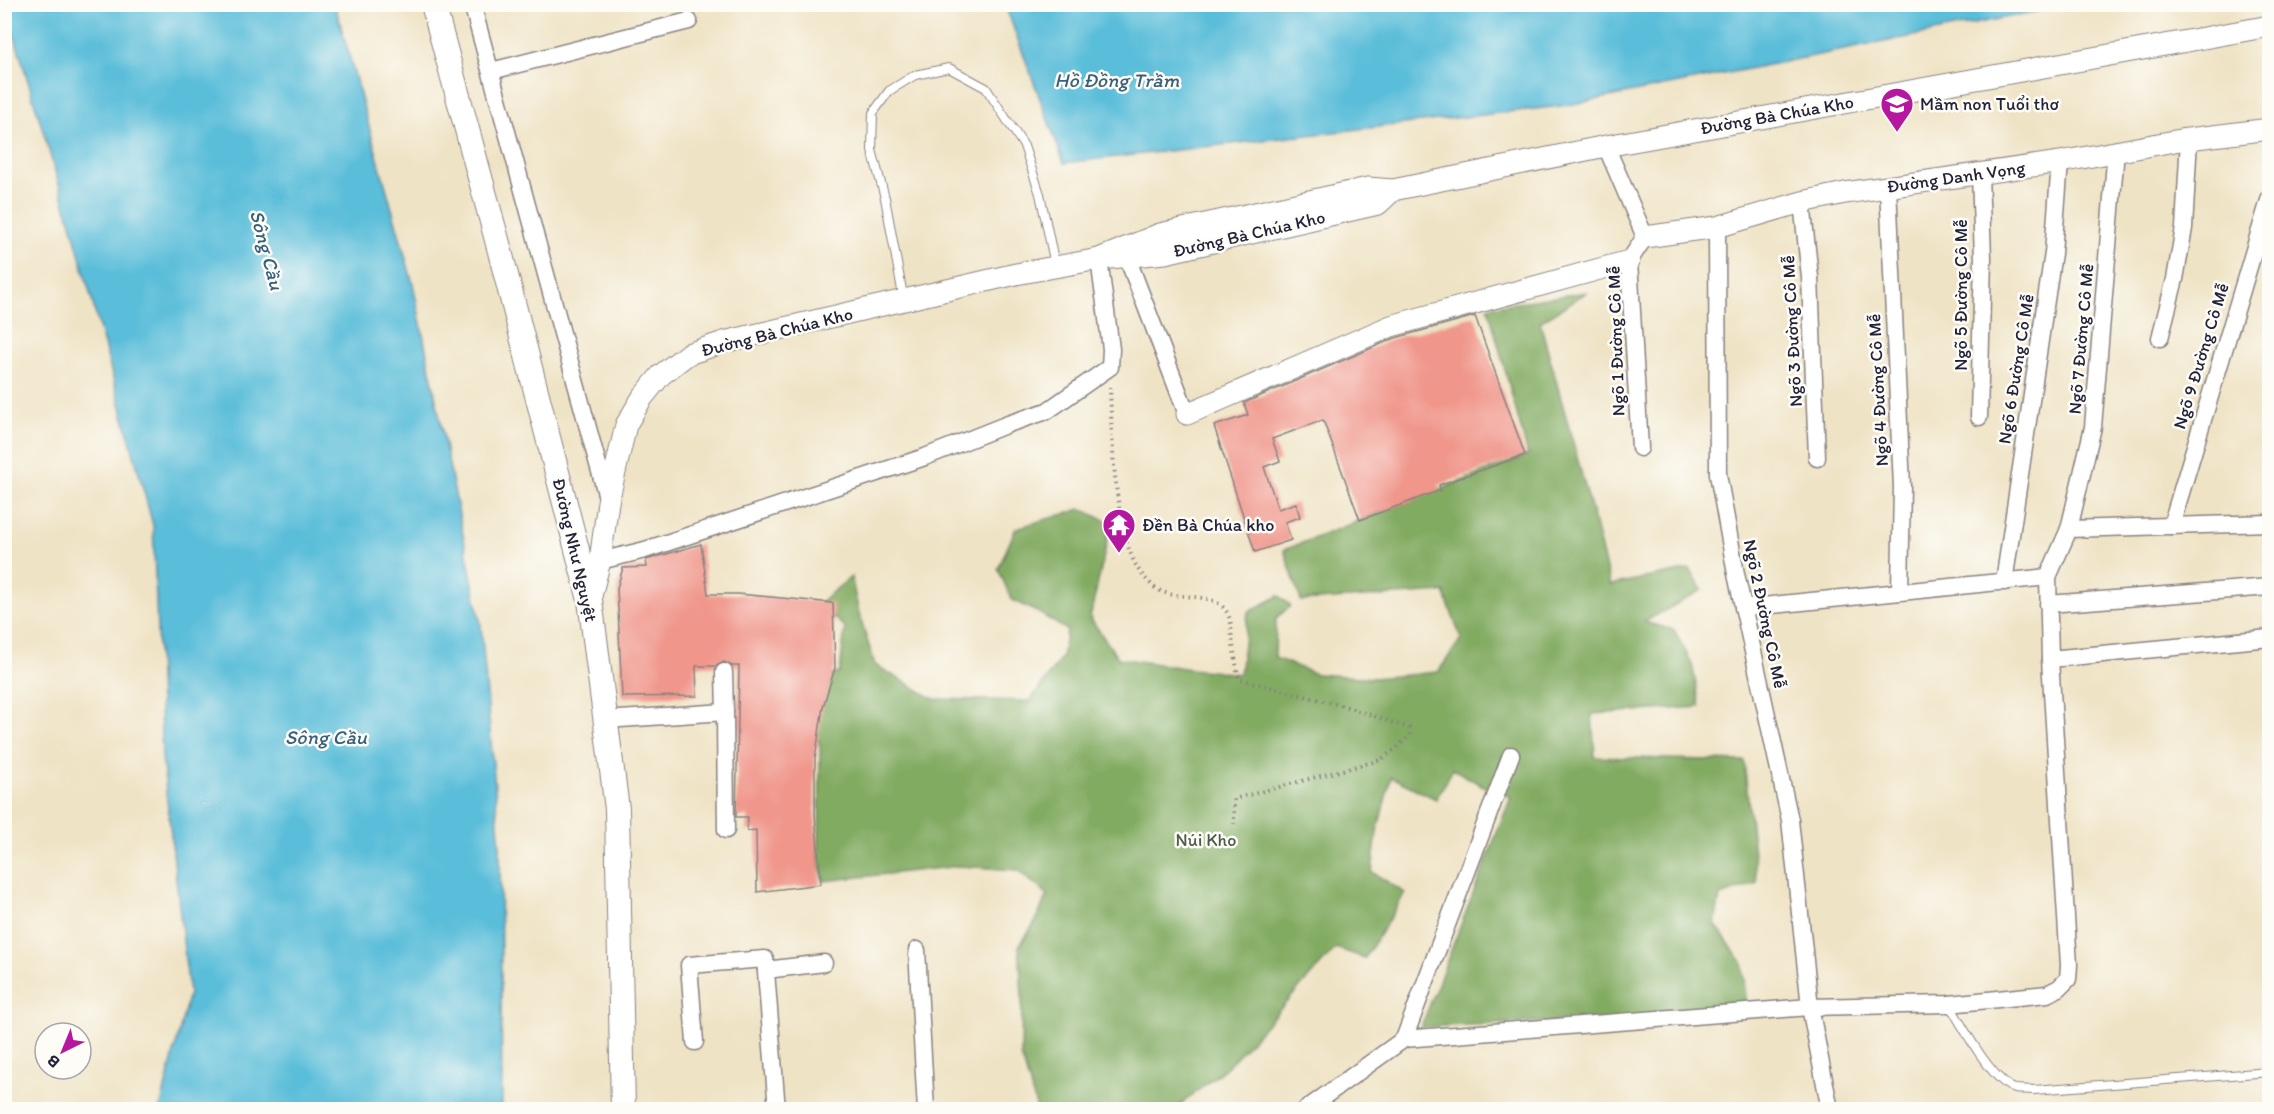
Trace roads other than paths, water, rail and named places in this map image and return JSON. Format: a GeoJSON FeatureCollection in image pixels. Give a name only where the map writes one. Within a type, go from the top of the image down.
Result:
{"type":"FeatureCollection","features":[{"type":"Feature","properties":{"kind":"main road","name":"Đường Như Nguyệt"},"geometry":{"type":"LineString","coordinates":[[432,4],[497,240],[590,600],[617,809],[623,1110]]}},
{"type":"Feature","properties":{"kind":"street"},"geometry":{"type":"LineString","coordinates":[[472,4],[608,502]]}},
{"type":"Feature","properties":{"kind":"street"},"geometry":{"type":"LineString","coordinates":[[491,70],[689,21]]}},
{"type":"Feature","properties":{"kind":"street","name":"Đường Bà Chúa Kho"},"geometry":{"type":"LineString","coordinates":[[1099,259],[1160,234],[1368,188],[1393,190],[1606,146],[2270,26]]}},
{"type":"Feature","properties":{"kind":"street","name":"Đường Danh Vọng"},"geometry":{"type":"LineString","coordinates":[[1645,237],[1717,227],[1802,202],[1845,193],[2060,162],[2116,150],[2189,139],[2270,129]]}},
{"type":"Feature","properties":{"kind":"street"},"geometry":{"type":"LineString","coordinates":[[2160,338],[2175,279],[2184,228],[2189,139]]}},
{"type":"Feature","properties":{"kind":"street"},"geometry":{"type":"LineString","coordinates":[[1606,146],[1645,237]]}},
{"type":"Feature","properties":{"kind":"street","name":"Ngõ 7 Đường Cô Mễ"},"geometry":{"type":"LineString","coordinates":[[2048,577],[2068,529],[2093,427],[2116,150]]}},
{"type":"Feature","properties":{"kind":"street","name":"Ngõ 6 Đường Cô Mễ"},"geometry":{"type":"LineString","coordinates":[[2004,582],[2053,253],[2060,162]]}},
{"type":"Feature","properties":{"kind":"street","name":"Ngõ 5 Đường Cô Mễ"},"geometry":{"type":"LineString","coordinates":[[1979,417],[1983,258],[1980,174]]}},
{"type":"Feature","properties":{"kind":"street","name":"Ngõ 4 Đường Cô Mễ"},"geometry":{"type":"LineString","coordinates":[[1888,187],[1902,486],[1900,592]]}},
{"type":"Feature","properties":{"kind":"street","name":"Đường Bà Chúa Kho"},"geometry":{"type":"LineString","coordinates":[[590,600],[600,561],[608,502],[627,425],[642,398],[661,375],[688,354],[724,342],[1055,267],[1099,259],[1165,253],[1378,204],[1393,190]]}},
{"type":"Feature","properties":{"kind":"street","name":"Ngõ 9 Đường Cô Mễ"},"geometry":{"type":"LineString","coordinates":[[2171,526],[2270,198]]}},
{"type":"Feature","properties":{"kind":"street","name":"Ngõ 3 Đường Cô Mễ"},"geometry":{"type":"LineString","coordinates":[[1802,202],[1810,277],[1817,458]]}},
{"type":"Feature","properties":{"kind":"street","name":"Ngõ 2 Đường Cô Mễ"},"geometry":{"type":"LineString","coordinates":[[1717,227],[1718,474],[1743,608],[1790,820],[1810,1007],[1830,1110]]}},
{"type":"Feature","properties":{"kind":"street","name":"Ngõ 1 Đường Cô Mễ"},"geometry":{"type":"LineString","coordinates":[[1640,448],[1629,261],[1645,237]]}},
{"type":"Feature","properties":{"kind":"street"},"geometry":{"type":"LineString","coordinates":[[1127,257],[1187,414],[1391,326],[1629,261]]}},
{"type":"Feature","properties":{"kind":"street"},"geometry":{"type":"LineString","coordinates":[[600,561],[645,550],[925,457],[1047,411],[1110,368],[1111,349],[1099,259]]}},
{"type":"Feature","properties":{"kind":"street"},"geometry":{"type":"LineString","coordinates":[[2068,529],[2270,523]]}},
{"type":"Feature","properties":{"kind":"street"},"geometry":{"type":"LineString","coordinates":[[1305,1110],[1404,1039],[1810,1007],[1949,1004],[2047,994],[2059,988],[2068,979],[2069,964],[2050,659],[2048,577],[1743,608]]}},
{"type":"Feature","properties":{"kind":"street"},"geometry":{"type":"LineString","coordinates":[[2048,604],[2270,587]]}},
{"type":"Feature","properties":{"kind":"street"},"geometry":{"type":"LineString","coordinates":[[2050,659],[2270,638]]}},
{"type":"Feature","properties":{"kind":"street"},"geometry":{"type":"LineString","coordinates":[[724,672],[726,830]]}},
{"type":"Feature","properties":{"kind":"street"},"geometry":{"type":"LineString","coordinates":[[605,720],[725,712]]}},
{"type":"Feature","properties":{"kind":"street"},"geometry":{"type":"LineString","coordinates":[[1404,1039],[1510,755]]}},
{"type":"Feature","properties":{"kind":"street"},"geometry":{"type":"LineString","coordinates":[[917,950],[928,1109]]}},
{"type":"Feature","properties":{"kind":"street"},"geometry":{"type":"LineString","coordinates":[[695,1042],[689,965],[765,959],[777,1110]]}},
{"type":"Feature","properties":{"kind":"street"},"geometry":{"type":"LineString","coordinates":[[766,970],[824,963]]}},
{"type":"Feature","properties":{"kind":"lane"},"geometry":{"type":"LineString","coordinates":[[904,301],[885,198],[872,150],[873,113],[889,91],[915,75],[949,68],[986,88],[1024,146],[1040,194],[1055,267]]}},
{"type":"Feature","properties":{"kind":"lane"},"geometry":{"type":"LineString","coordinates":[[1949,1004],[1979,1052],[2000,1079],[2015,1089],[2034,1090],[2270,1072]]}},
{"type":"Feature","properties":{"kind":"water","name":"Sông Cầu"},"geometry":{"type":"Polygon","coordinates":[[[5,5],[335,5],[413,284],[481,625],[500,847],[502,1109],[160,1109],[189,993],[162,756],[153,525],[72,227],[5,5]]]}},
{"type":"Feature","properties":{"kind":"water","name":"Hồ Đồng Trầm"},"geometry":{"type":"Polygon","coordinates":[[[1005,5],[2068,5],[1569,105],[1064,163],[1005,5]]]}},
{"type":"Feature","properties":{"kind":"place","name":"Mầm non Tuổi thơ"},"geometry":{"type":"Point","coordinates":[1897,133]}},
{"type":"Feature","properties":{"kind":"place","name":"Đền Bà Chúa kho"},"geometry":{"type":"Point","coordinates":[1119,554]}},
{"type":"Feature","properties":{"kind":"park label","name":"Núi Kho"},"geometry":{"type":"Point","coordinates":[1206,840]}}]}
